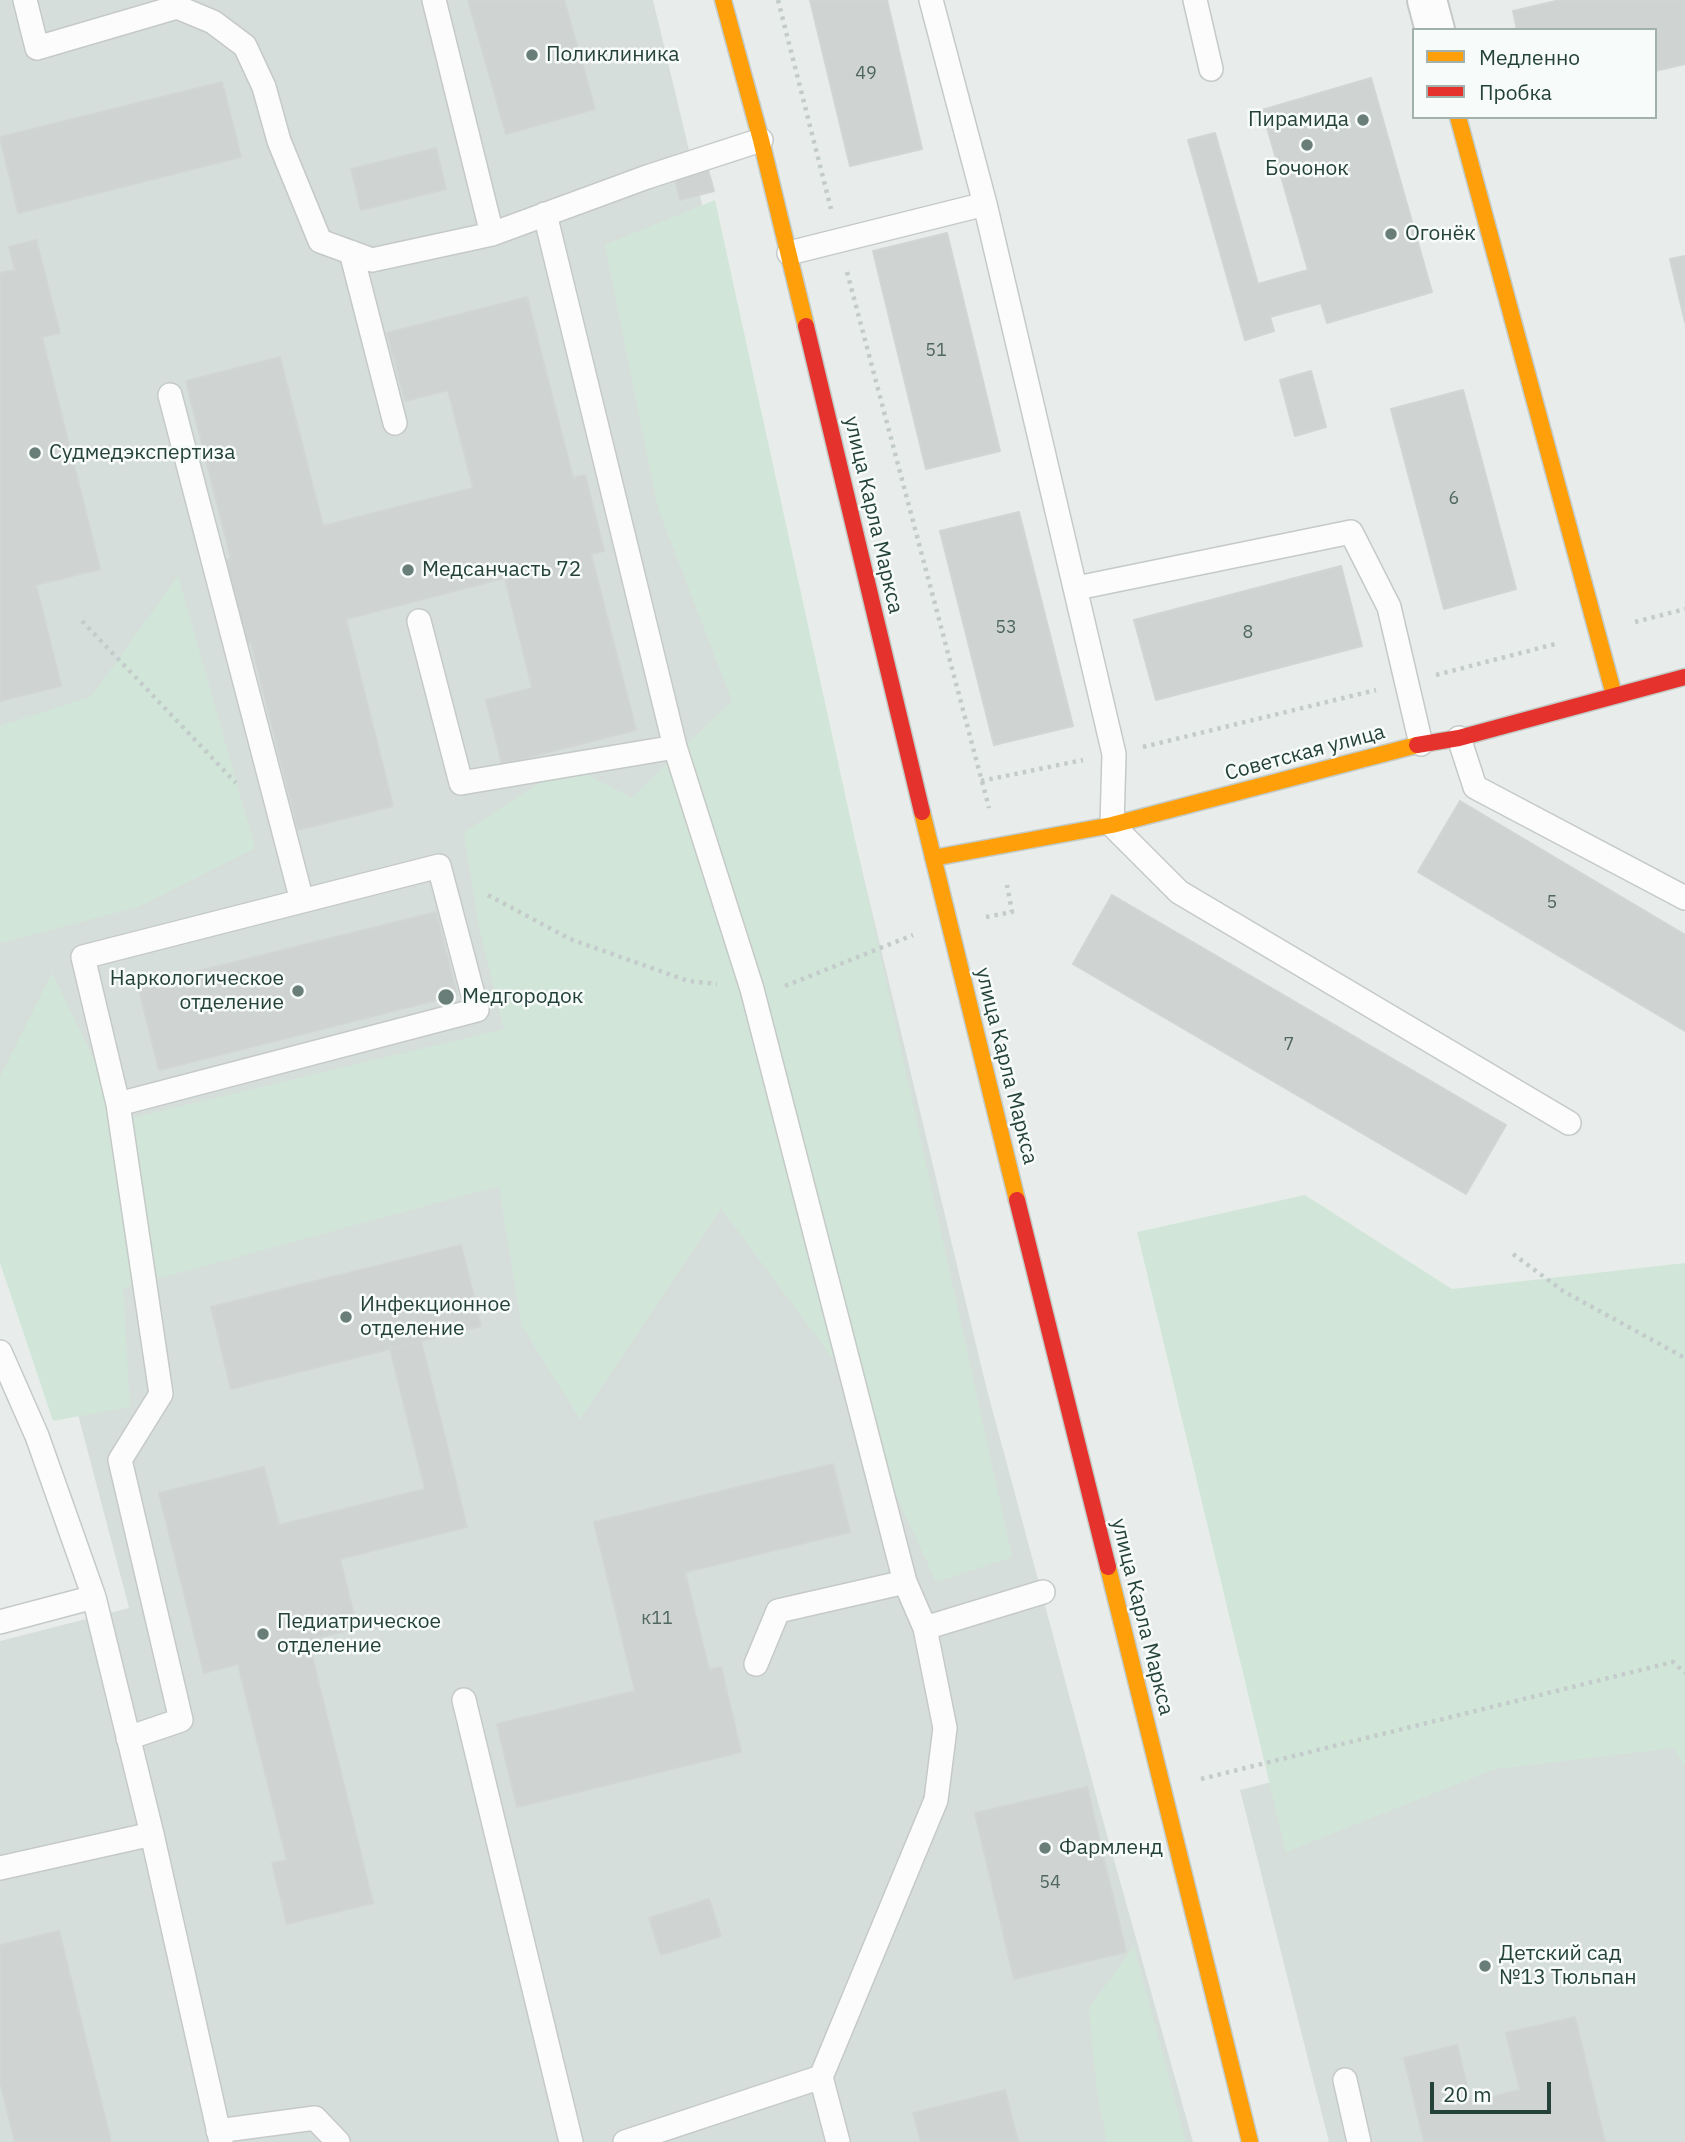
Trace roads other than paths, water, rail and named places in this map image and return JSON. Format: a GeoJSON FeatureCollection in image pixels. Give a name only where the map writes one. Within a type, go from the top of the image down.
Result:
{"type":"FeatureCollection","features":[{"type":"Feature","properties":{"kind":"street","name":"улица Карла Маркса"},"geometry":{"type":"LineString","coordinates":[[723,0],[789,253],[949,924],[1250,2142]]}},
{"type":"Feature","properties":{"kind":"street"},"geometry":{"type":"LineString","coordinates":[[1427,0],[1434,28]]}},
{"type":"Feature","properties":{"kind":"street"},"geometry":{"type":"LineString","coordinates":[[1459,119],[1595,633],[1614,695]]}},
{"type":"Feature","properties":{"kind":"street","name":"Советская улица"},"geometry":{"type":"LineString","coordinates":[[933,858],[1112,825],[1421,744],[1459,738],[1685,677]]}},
{"type":"Feature","properties":{"kind":"lane"},"geometry":{"type":"LineString","coordinates":[[24,0],[37,48],[177,6],[213,22],[245,46],[264,87],[279,141],[320,241],[372,260],[492,234],[647,177],[761,140]]}},
{"type":"Feature","properties":{"kind":"lane"},"geometry":{"type":"LineString","coordinates":[[434,0],[492,234]]}},
{"type":"Feature","properties":{"kind":"lane"},"geometry":{"type":"LineString","coordinates":[[931,0],[985,204],[1114,754],[1112,825],[1179,892],[1569,1123]]}},
{"type":"Feature","properties":{"kind":"lane"},"geometry":{"type":"LineString","coordinates":[[1195,0],[1211,69]]}},
{"type":"Feature","properties":{"kind":"lane"},"geometry":{"type":"LineString","coordinates":[[789,253],[985,204]]}},
{"type":"Feature","properties":{"kind":"lane"},"geometry":{"type":"LineString","coordinates":[[545,214],[676,747],[752,989],[905,1582],[925,1628],[945,1728],[936,1800],[821,2077],[838,2142]]}},
{"type":"Feature","properties":{"kind":"lane"},"geometry":{"type":"LineString","coordinates":[[351,252],[395,423]]}},
{"type":"Feature","properties":{"kind":"lane"},"geometry":{"type":"LineString","coordinates":[[170,396],[302,901]]}},
{"type":"Feature","properties":{"kind":"lane"},"geometry":{"type":"LineString","coordinates":[[1077,588],[1351,532],[1389,607],[1421,744]]}},
{"type":"Feature","properties":{"kind":"lane"},"geometry":{"type":"LineString","coordinates":[[419,621],[461,783],[676,747]]}},
{"type":"Feature","properties":{"kind":"lane"},"geometry":{"type":"LineString","coordinates":[[1459,738],[1475,787],[1685,898]]}},
{"type":"Feature","properties":{"kind":"lane"},"geometry":{"type":"LineString","coordinates":[[118,1104],[477,1010],[439,866],[83,957],[118,1104],[160,1394],[120,1460],[181,1720],[128,1738]]}},
{"type":"Feature","properties":{"kind":"lane"},"geometry":{"type":"LineString","coordinates":[[0,1352],[37,1436],[94,1597],[152,1834],[219,2137],[315,2118],[338,2142]]}},
{"type":"Feature","properties":{"kind":"lane"},"geometry":{"type":"LineString","coordinates":[[756,1664],[778,1611],[905,1582]]}},
{"type":"Feature","properties":{"kind":"lane"},"geometry":{"type":"LineString","coordinates":[[925,1628],[1043,1592]]}},
{"type":"Feature","properties":{"kind":"lane"},"geometry":{"type":"LineString","coordinates":[[0,1622],[94,1597]]}},
{"type":"Feature","properties":{"kind":"lane"},"geometry":{"type":"LineString","coordinates":[[464,1700],[570,2142]]}},
{"type":"Feature","properties":{"kind":"lane"},"geometry":{"type":"LineString","coordinates":[[0,1868],[152,1834]]}},
{"type":"Feature","properties":{"kind":"lane"},"geometry":{"type":"LineString","coordinates":[[625,2142],[663,2127],[821,2077]]}},
{"type":"Feature","properties":{"kind":"lane"},"geometry":{"type":"LineString","coordinates":[[1345,2080],[1359,2142]]}},
{"type":"Feature","properties":{"kind":"place","name":"Поликлиника"},"geometry":{"type":"Point","coordinates":[532,55]}},
{"type":"Feature","properties":{"kind":"place","name":"Пирамида"},"geometry":{"type":"Point","coordinates":[1363,120]}},
{"type":"Feature","properties":{"kind":"place","name":"Бочoнок"},"geometry":{"type":"Point","coordinates":[1307,145]}},
{"type":"Feature","properties":{"kind":"place","name":"Огонёк"},"geometry":{"type":"Point","coordinates":[1391,234]}},
{"type":"Feature","properties":{"kind":"place","name":"Судмедэкспертиза"},"geometry":{"type":"Point","coordinates":[35,453]}},
{"type":"Feature","properties":{"kind":"place","name":"Медсанчасть 72"},"geometry":{"type":"Point","coordinates":[408,570]}},
{"type":"Feature","properties":{"kind":"place","name":"Наркологическое отделение"},"geometry":{"type":"Point","coordinates":[298,991]}},
{"type":"Feature","properties":{"kind":"place","name":"Медгородок"},"geometry":{"type":"Point","coordinates":[446,997]}},
{"type":"Feature","properties":{"kind":"place","name":"Инфекционное отделение"},"geometry":{"type":"Point","coordinates":[346,1317]}},
{"type":"Feature","properties":{"kind":"place","name":"Педиатрическое отделение"},"geometry":{"type":"Point","coordinates":[263,1634]}},
{"type":"Feature","properties":{"kind":"place","name":"Фармленд"},"geometry":{"type":"Point","coordinates":[1045,1848]}},
{"type":"Feature","properties":{"kind":"place","name":"Детский сад №13 Тюльпан"},"geometry":{"type":"Point","coordinates":[1485,1966]}}]}
